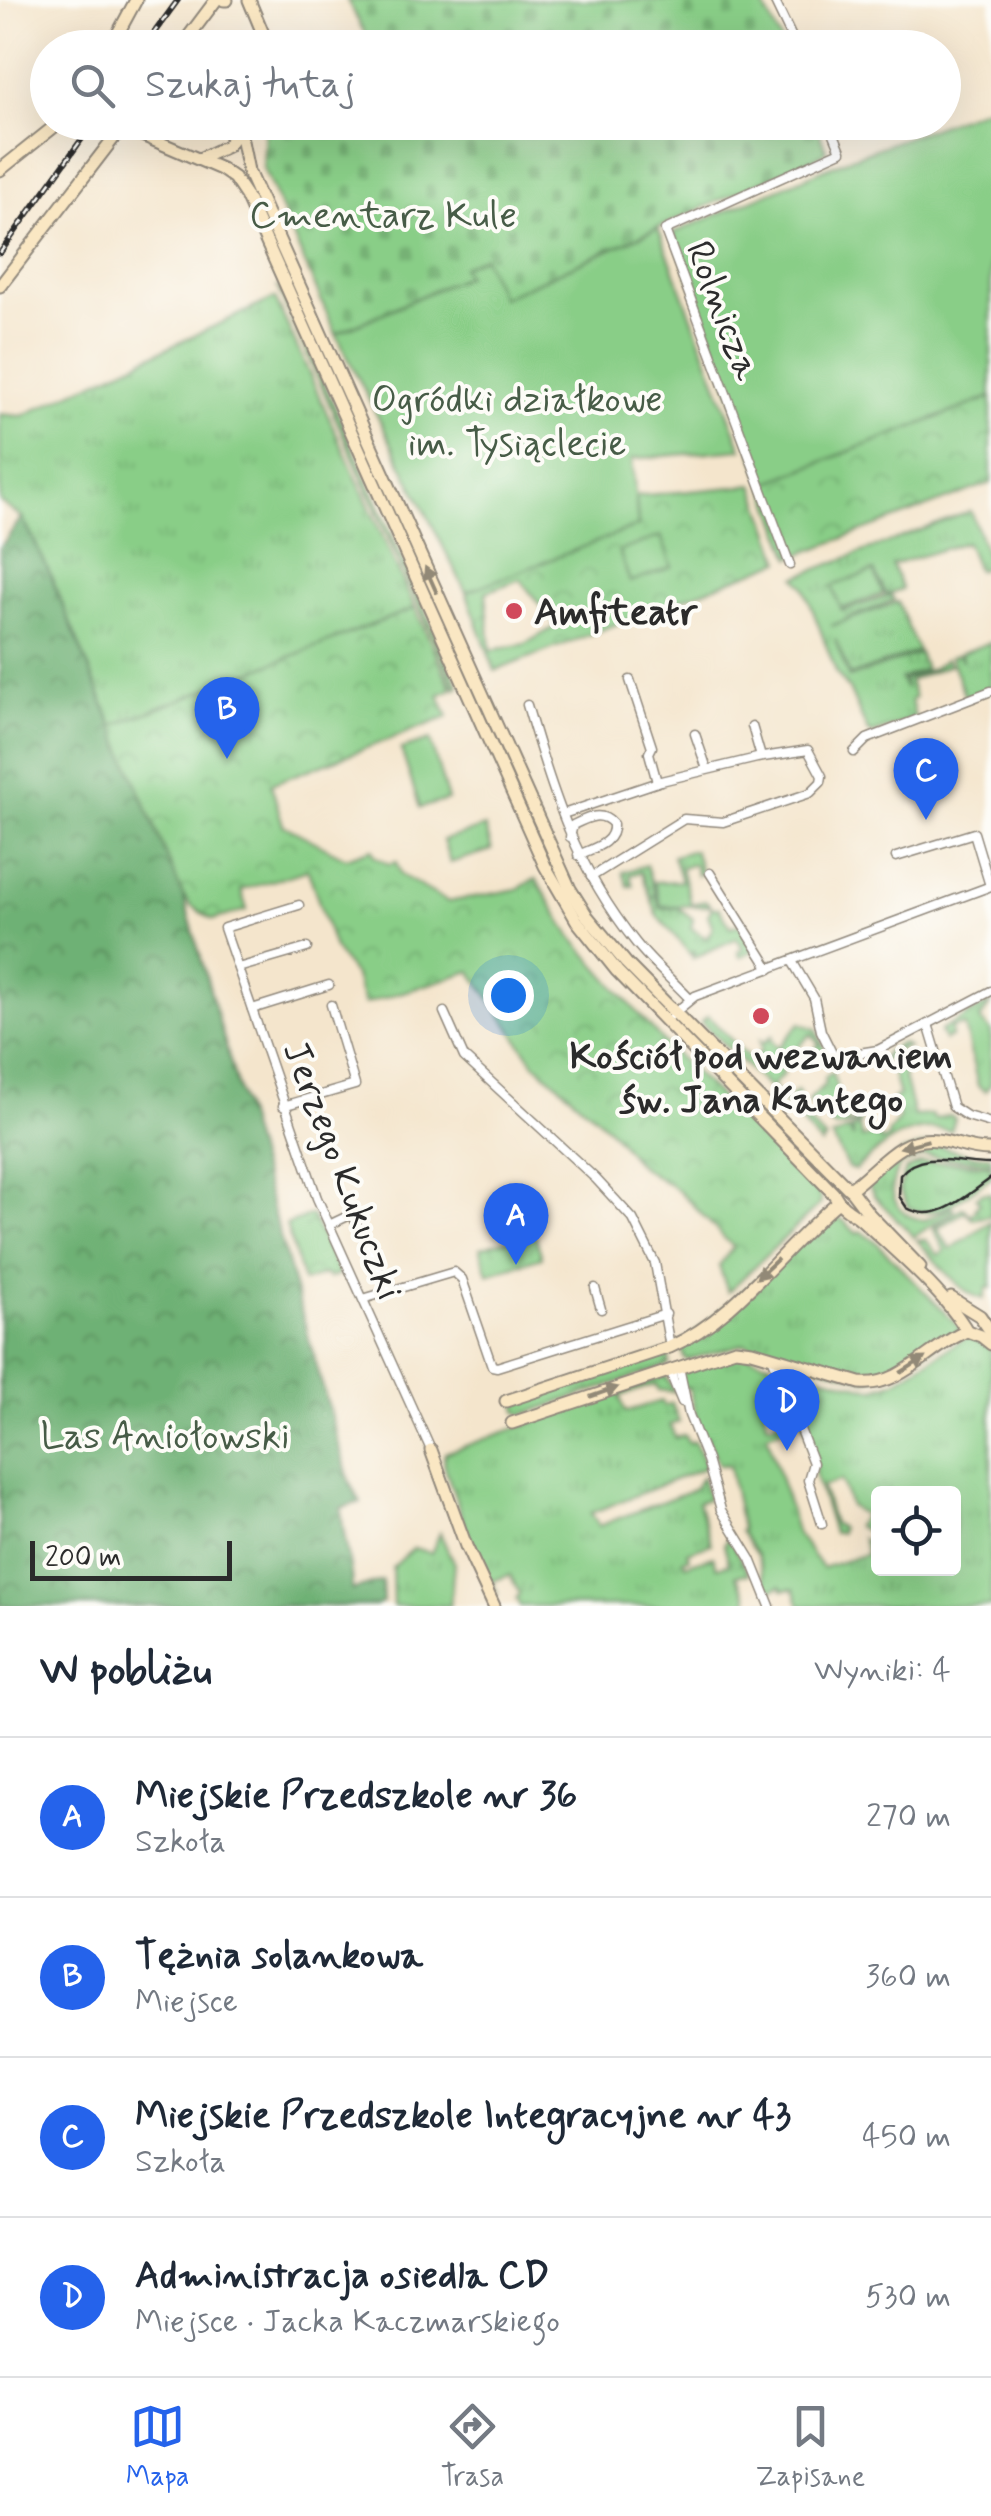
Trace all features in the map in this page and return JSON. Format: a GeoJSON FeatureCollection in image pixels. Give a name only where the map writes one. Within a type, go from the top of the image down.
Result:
{"type":"FeatureCollection","features":[{"type":"Feature","properties":{"kind":"street"},"geometry":{"type":"LineString","coordinates":[[120,30],[136,0]]}},
{"type":"Feature","properties":{"kind":"street"},"geometry":{"type":"LineString","coordinates":[[194,30],[216,0]]}},
{"type":"Feature","properties":{"kind":"street"},"geometry":{"type":"LineString","coordinates":[[236,0],[249,2],[261,30]]}},
{"type":"Feature","properties":{"kind":"street"},"geometry":{"type":"LineString","coordinates":[[774,0],[788,30]]}},
{"type":"Feature","properties":{"kind":"street"},"geometry":{"type":"LineString","coordinates":[[0,170],[38,140]]}},
{"type":"Feature","properties":{"kind":"street"},"geometry":{"type":"LineString","coordinates":[[0,286],[112,140]]}},
{"type":"Feature","properties":{"kind":"street"},"geometry":{"type":"LineString","coordinates":[[162,140],[234,178],[246,196],[560,894],[598,948],[849,1189],[953,1301],[984,1322],[991,1344]]}},
{"type":"Feature","properties":{"kind":"street"},"geometry":{"type":"LineString","coordinates":[[199,159],[232,140]]}},
{"type":"Feature","properties":{"kind":"street"},"geometry":{"type":"LineString","coordinates":[[244,140],[248,171],[557,861],[586,916],[669,1017],[838,1200],[956,1312],[984,1322]]}},
{"type":"Feature","properties":{"kind":"street","name":"Rolnicza"},"geometry":{"type":"LineString","coordinates":[[790,564],[665,230],[841,152],[836,140]]}},
{"type":"Feature","properties":{"kind":"street"},"geometry":{"type":"LineString","coordinates":[[630,680],[652,747],[649,753],[657,782]]}},
{"type":"Feature","properties":{"kind":"street"},"geometry":{"type":"LineString","coordinates":[[854,752],[866,739],[991,692]]}},
{"type":"Feature","properties":{"kind":"street"},"geometry":{"type":"LineString","coordinates":[[527,705],[577,853],[637,944],[690,999]]}},
{"type":"Feature","properties":{"kind":"street"},"geometry":{"type":"LineString","coordinates":[[752,726],[761,757]]}},
{"type":"Feature","properties":{"kind":"street"},"geometry":{"type":"LineString","coordinates":[[696,734],[707,769]]}},
{"type":"Feature","properties":{"kind":"street"},"geometry":{"type":"LineString","coordinates":[[563,814],[657,782],[808,750],[822,776],[810,793],[723,822],[684,820],[591,876]]}},
{"type":"Feature","properties":{"kind":"street"},"geometry":{"type":"LineString","coordinates":[[557,861],[608,841],[613,835],[613,824],[606,816],[598,815],[573,825],[570,837]]}},
{"type":"Feature","properties":{"kind":"street"},"geometry":{"type":"LineString","coordinates":[[669,1017],[690,999],[990,886],[974,833],[896,857]]}},
{"type":"Feature","properties":{"kind":"street"},"geometry":{"type":"LineString","coordinates":[[710,873],[770,968]]}},
{"type":"Feature","properties":{"kind":"street","name":"Jerzego Kukuczki"},"geometry":{"type":"LineString","coordinates":[[298,905],[224,928],[283,1106],[329,1225],[431,1450]]}},
{"type":"Feature","properties":{"kind":"street"},"geometry":{"type":"LineString","coordinates":[[238,968],[307,948]]}},
{"type":"Feature","properties":{"kind":"street"},"geometry":{"type":"LineString","coordinates":[[792,960],[814,998],[821,1031],[834,1057],[878,1050],[991,990]]}},
{"type":"Feature","properties":{"kind":"street"},"geometry":{"type":"LineString","coordinates":[[252,1009],[328,986]]}},
{"type":"Feature","properties":{"kind":"street"},"geometry":{"type":"LineString","coordinates":[[283,1106],[355,1085],[331,1005]]}},
{"type":"Feature","properties":{"kind":"street"},"geometry":{"type":"LineString","coordinates":[[444,1012],[464,1057],[634,1219],[655,1263],[674,1345],[675,1386],[708,1460],[721,1510],[751,1559],[770,1606]]}},
{"type":"Feature","properties":{"kind":"street"},"geometry":{"type":"LineString","coordinates":[[928,1024],[954,1108],[991,1123]]}},
{"type":"Feature","properties":{"kind":"street"},"geometry":{"type":"LineString","coordinates":[[506,1401],[674,1345],[719,1315],[838,1200],[841,1192],[894,1151],[910,1143],[938,1140],[991,1150]]}},
{"type":"Feature","properties":{"kind":"street"},"geometry":{"type":"LineString","coordinates":[[329,1225],[352,1214],[388,1292]]}},
{"type":"Feature","properties":{"kind":"street"},"geometry":{"type":"LineString","coordinates":[[363,1300],[454,1272],[462,1279],[492,1366],[497,1367],[666,1314]]}},
{"type":"Feature","properties":{"kind":"street"},"geometry":{"type":"LineString","coordinates":[[595,1288],[601,1309]]}},
{"type":"Feature","properties":{"kind":"street"},"geometry":{"type":"LineString","coordinates":[[512,1423],[735,1350],[860,1384],[876,1384],[896,1376],[984,1322]]}},
{"type":"Feature","properties":{"kind":"street"},"geometry":{"type":"LineString","coordinates":[[772,1358],[813,1462],[808,1480],[822,1524]]}},
{"type":"Feature","properties":{"kind":"street"},"geometry":{"type":"LineString","coordinates":[[782,1381],[792,1364]]}},
{"type":"Feature","properties":{"kind":"street"},"geometry":{"type":"LineString","coordinates":[[431,1450],[466,1546],[494,1606]]}},
{"type":"Feature","properties":{"kind":"green space"},"geometry":{"type":"Polygon","coordinates":[[[347,0],[761,0],[776,30],[363,30],[347,0]]]}},
{"type":"Feature","properties":{"kind":"green space"},"geometry":{"type":"Polygon","coordinates":[[[991,106],[991,397],[764,484],[673,233],[899,140],[961,140],[961,117],[991,106]]]}},
{"type":"Feature","properties":{"kind":"green space","name":"Cmentarz Kule"},"geometry":{"type":"Polygon","coordinates":[[[264,140],[822,140],[826,150],[501,298],[482,257],[466,276],[336,334],[263,168],[264,140]]]}},
{"type":"Feature","properties":{"kind":"green space","name":"Ogródki działkowe im. Tysiąclecie"},"geometry":{"type":"Polygon","coordinates":[[[658,228],[742,449],[632,459],[638,526],[466,592],[336,334],[466,276],[462,267],[483,257],[501,298],[658,228]]]}},
{"type":"Feature","properties":{"kind":"green space"},"geometry":{"type":"Polygon","coordinates":[[[277,286],[288,301],[459,686],[455,688],[277,286]]]}},
{"type":"Feature","properties":{"kind":"green space"},"geometry":{"type":"Polygon","coordinates":[[[275,298],[415,608],[113,726],[46,565],[22,518],[0,502],[0,414],[22,416],[275,298]]]}},
{"type":"Feature","properties":{"kind":"green space"},"geometry":{"type":"Polygon","coordinates":[[[991,397],[991,483],[791,558],[764,484],[991,397]]]}},
{"type":"Feature","properties":{"kind":"green space"},"geometry":{"type":"Polygon","coordinates":[[[754,485],[781,561],[495,671],[466,592],[638,526],[636,496],[754,485]],[[520,579],[486,592],[491,650],[525,644],[556,626],[520,579]]]}},
{"type":"Feature","properties":{"kind":"green space"},"geometry":{"type":"Polygon","coordinates":[[[971,511],[991,567],[977,570],[966,542],[892,565],[902,589],[886,595],[874,571],[833,586],[842,611],[891,595],[894,600],[831,626],[898,602],[918,651],[850,676],[835,639],[849,678],[919,653],[925,669],[900,679],[906,689],[903,680],[946,659],[949,665],[909,681],[915,698],[911,700],[915,718],[873,734],[868,732],[849,689],[837,674],[804,587],[796,577],[971,511]]]}},
{"type":"Feature","properties":{"kind":"green space","name":"Las Aniołowski"},"geometry":{"type":"Polygon","coordinates":[[[22,517],[46,565],[183,895],[350,1483],[361,1502],[341,1508],[352,1590],[382,1581],[383,1603],[375,1606],[0,1606],[0,548],[22,517]]]}},
{"type":"Feature","properties":{"kind":"green space"},"geometry":{"type":"Polygon","coordinates":[[[661,536],[672,567],[630,582],[619,551],[661,536]]]}},
{"type":"Feature","properties":{"kind":"green space"},"geometry":{"type":"Polygon","coordinates":[[[874,571],[883,594],[841,609],[832,586],[874,571]]]}},
{"type":"Feature","properties":{"kind":"green space"},"geometry":{"type":"Polygon","coordinates":[[[415,608],[452,689],[439,695],[448,717],[271,784],[283,825],[346,858],[372,849],[374,856],[389,864],[396,862],[401,875],[448,902],[517,889],[536,879],[571,936],[665,1044],[819,1193],[821,1203],[728,1292],[719,1266],[733,1247],[679,1191],[640,1166],[609,1129],[534,1063],[471,971],[364,1004],[355,977],[334,948],[308,870],[241,890],[247,910],[213,920],[191,906],[183,895],[113,726],[415,608]]]}},
{"type":"Feature","properties":{"kind":"green space"},"geometry":{"type":"Polygon","coordinates":[[[991,642],[991,689],[965,697],[950,657],[959,654],[962,661],[961,653],[991,642]]]}},
{"type":"Feature","properties":{"kind":"green space"},"geometry":{"type":"Polygon","coordinates":[[[430,740],[448,800],[420,808],[401,749],[430,740]]]}},
{"type":"Feature","properties":{"kind":"green space"},"geometry":{"type":"Polygon","coordinates":[[[485,827],[492,850],[450,863],[443,840],[485,827]]]}},
{"type":"Feature","properties":{"kind":"green space"},"geometry":{"type":"Polygon","coordinates":[[[694,850],[702,873],[697,875],[694,864],[681,868],[691,904],[706,901],[711,906],[661,906],[654,882],[681,881],[673,856],[694,850]]]}},
{"type":"Feature","properties":{"kind":"green space"},"geometry":{"type":"Polygon","coordinates":[[[646,865],[660,908],[679,908],[693,919],[691,928],[706,938],[713,928],[708,915],[712,908],[719,908],[731,927],[739,924],[754,950],[740,957],[738,951],[743,949],[737,938],[693,958],[695,950],[691,955],[657,915],[651,898],[654,896],[650,896],[641,872],[630,875],[633,886],[628,886],[623,872],[646,865]]]}},
{"type":"Feature","properties":{"kind":"green space"},"geometry":{"type":"Polygon","coordinates":[[[991,1002],[980,1020],[991,1031],[991,1084],[985,1091],[978,1086],[964,1025],[951,1028],[951,1037],[944,1040],[940,1031],[991,1002]]]}},
{"type":"Feature","properties":{"kind":"green space"},"geometry":{"type":"Polygon","coordinates":[[[708,1016],[751,1060],[761,1051],[760,1040],[763,1043],[773,1035],[771,1039],[778,1048],[800,1023],[816,1029],[825,1050],[819,1054],[815,1049],[819,1044],[811,1034],[779,1067],[784,1073],[772,1086],[785,1102],[797,1091],[800,1095],[789,1107],[801,1099],[793,1107],[826,1139],[821,1145],[701,1022],[708,1016]]]}},
{"type":"Feature","properties":{"kind":"green space"},"geometry":{"type":"Polygon","coordinates":[[[902,1043],[908,1047],[897,1050],[914,1116],[932,1115],[934,1119],[950,1115],[955,1119],[951,1131],[910,1132],[887,1144],[855,1170],[848,1168],[832,1137],[848,1130],[854,1138],[851,1129],[859,1127],[862,1138],[878,1134],[881,1141],[900,1118],[893,1098],[899,1096],[889,1059],[865,1066],[864,1057],[867,1061],[886,1056],[885,1052],[902,1043]]]}},
{"type":"Feature","properties":{"kind":"green space"},"geometry":{"type":"Polygon","coordinates":[[[832,1072],[848,1124],[857,1122],[858,1112],[859,1124],[835,1128],[808,1101],[832,1072]]]}},
{"type":"Feature","properties":{"kind":"green space"},"geometry":{"type":"Polygon","coordinates":[[[929,1144],[991,1156],[991,1162],[922,1156],[901,1165],[893,1192],[906,1214],[925,1220],[952,1207],[954,1210],[914,1237],[874,1196],[867,1183],[902,1152],[929,1144]]]}},
{"type":"Feature","properties":{"kind":"green space"},"geometry":{"type":"Polygon","coordinates":[[[920,1163],[991,1165],[991,1177],[941,1209],[930,1212],[908,1207],[899,1189],[906,1170],[920,1163]]]}},
{"type":"Feature","properties":{"kind":"green space"},"geometry":{"type":"Polygon","coordinates":[[[991,1193],[991,1216],[973,1219],[965,1211],[937,1229],[951,1249],[991,1221],[991,1288],[987,1287],[984,1299],[957,1283],[917,1240],[926,1240],[938,1255],[945,1251],[933,1228],[962,1208],[970,1215],[980,1203],[976,1197],[991,1193]]]}},
{"type":"Feature","properties":{"kind":"green space"},"geometry":{"type":"Polygon","coordinates":[[[831,1214],[857,1234],[861,1231],[876,1242],[961,1329],[893,1373],[867,1380],[744,1344],[684,1358],[681,1345],[831,1214]]]}},
{"type":"Feature","properties":{"kind":"green space"},"geometry":{"type":"Polygon","coordinates":[[[311,1215],[339,1274],[303,1282],[286,1225],[311,1215]]]}},
{"type":"Feature","properties":{"kind":"green space"},"geometry":{"type":"Polygon","coordinates":[[[534,1232],[542,1257],[488,1274],[480,1248],[534,1232]]]}},
{"type":"Feature","properties":{"kind":"green space"},"geometry":{"type":"Polygon","coordinates":[[[966,1337],[991,1349],[991,1606],[800,1606],[794,1589],[783,1590],[781,1586],[768,1591],[757,1555],[740,1531],[729,1465],[719,1465],[706,1437],[701,1439],[689,1387],[679,1390],[674,1374],[741,1353],[771,1363],[780,1393],[760,1395],[768,1424],[788,1419],[790,1426],[767,1434],[797,1534],[822,1568],[867,1554],[862,1539],[871,1544],[871,1576],[961,1576],[961,1486],[871,1486],[871,1534],[856,1526],[864,1515],[850,1506],[841,1480],[822,1487],[833,1523],[841,1528],[840,1533],[833,1533],[805,1426],[797,1416],[778,1364],[872,1389],[894,1382],[966,1337]]]}},
{"type":"Feature","properties":{"kind":"green space"},"geometry":{"type":"Polygon","coordinates":[[[662,1353],[669,1356],[669,1365],[522,1415],[517,1411],[517,1403],[662,1353]]]}},
{"type":"Feature","properties":{"kind":"green space"},"geometry":{"type":"Polygon","coordinates":[[[665,1376],[675,1392],[658,1390],[656,1384],[620,1396],[625,1412],[662,1401],[664,1406],[672,1403],[679,1422],[670,1425],[675,1438],[684,1435],[689,1443],[694,1441],[706,1467],[591,1513],[599,1526],[692,1490],[702,1477],[708,1499],[698,1502],[711,1544],[687,1552],[689,1558],[683,1560],[685,1565],[713,1556],[717,1567],[729,1564],[724,1544],[728,1537],[749,1574],[736,1575],[749,1606],[520,1606],[516,1599],[519,1593],[510,1575],[492,1581],[498,1595],[474,1553],[443,1462],[445,1453],[665,1376]]]}},
{"type":"Feature","properties":{"kind":"green space"},"geometry":{"type":"Polygon","coordinates":[[[440,1533],[454,1564],[450,1606],[393,1606],[392,1568],[414,1548],[431,1553],[440,1533]]]}},
{"type":"Feature","properties":{"kind":"tram line"},"geometry":{"type":"LineString","coordinates":[[991,1164],[919,1162],[900,1175],[899,1196],[907,1208],[929,1213],[951,1206],[991,1178]]}},
{"type":"Feature","properties":{"kind":"railway"},"geometry":{"type":"LineString","coordinates":[[156,30],[178,0]]}},
{"type":"Feature","properties":{"kind":"railway"},"geometry":{"type":"LineString","coordinates":[[0,253],[81,140]]}},
{"type":"Feature","properties":{"kind":"place","name":"Amfiteatr"},"geometry":{"type":"Point","coordinates":[514,611]}},
{"type":"Feature","properties":{"kind":"place","name":"Tężnia solankowa"},"geometry":{"type":"Point","coordinates":[227,759]}},
{"type":"Feature","properties":{"kind":"place","name":"Miejskie Przedszkole Integracyjne nr 43"},"geometry":{"type":"Point","coordinates":[926,820]}},
{"type":"Feature","properties":{"kind":"place","name":"Kościół pod wezwaniem św. Jana Kantego"},"geometry":{"type":"Point","coordinates":[761,1016]}},
{"type":"Feature","properties":{"kind":"place","name":"Miejskie Przedszkole nr 36"},"geometry":{"type":"Point","coordinates":[516,1265]}},
{"type":"Feature","properties":{"kind":"place","name":"Administracja osiedla CD"},"geometry":{"type":"Point","coordinates":[787,1451]}}]}
